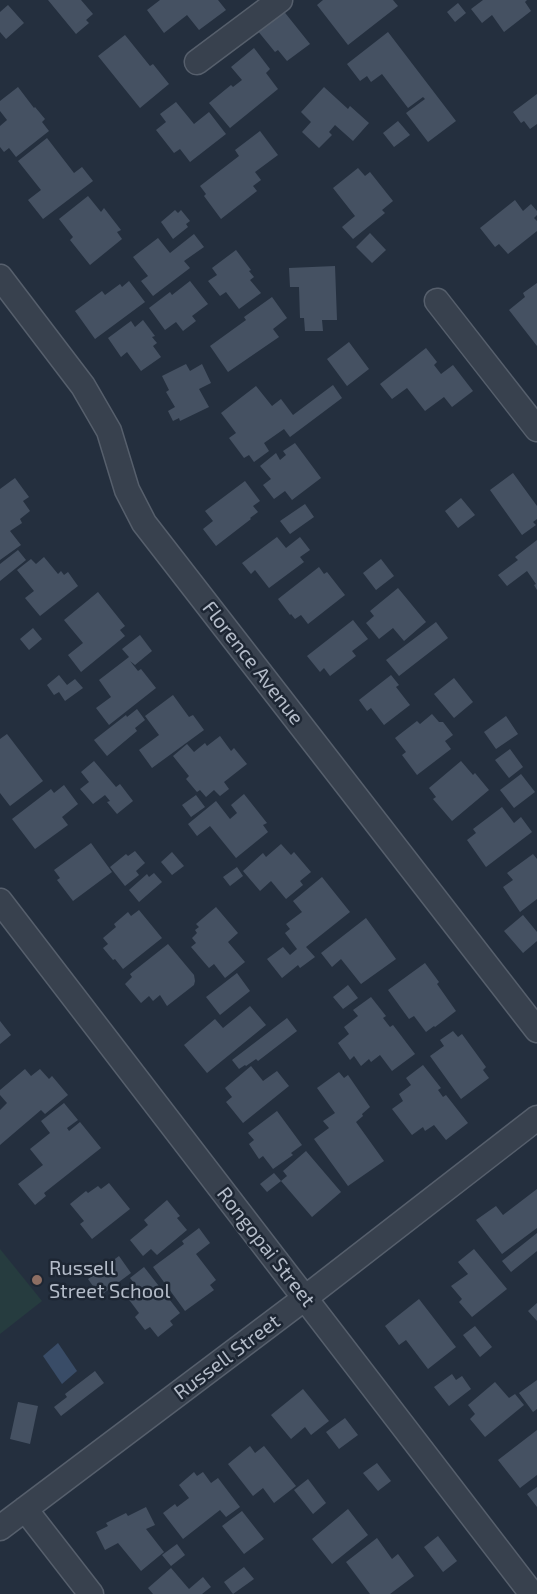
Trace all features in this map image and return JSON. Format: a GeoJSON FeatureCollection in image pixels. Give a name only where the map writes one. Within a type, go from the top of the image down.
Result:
{"type":"FeatureCollection","features":[{"type":"Feature","properties":{"kind":"street"},"geometry":{"type":"LineString","coordinates":[[197,62],[280,0]]}},
{"type":"Feature","properties":{"kind":"street","name":"Florence Avenue"},"geometry":{"type":"LineString","coordinates":[[0,277],[83,386],[109,431],[127,490],[144,523],[537,1030]]}},
{"type":"Feature","properties":{"kind":"street"},"geometry":{"type":"LineString","coordinates":[[437,301],[537,429]]}},
{"type":"Feature","properties":{"kind":"street","name":"Rongopai Street"},"geometry":{"type":"LineString","coordinates":[[0,901],[532,1594]]}},
{"type":"Feature","properties":{"kind":"street","name":"Russell Street"},"geometry":{"type":"LineString","coordinates":[[0,1528],[305,1298],[537,1118]]}},
{"type":"Feature","properties":{"kind":"street"},"geometry":{"type":"LineString","coordinates":[[25,1509],[91,1594]]}},
{"type":"Feature","properties":{"kind":"green space"},"geometry":{"type":"Polygon","coordinates":[[[0,1249],[42,1301],[0,1334],[0,1249]]]}},
{"type":"Feature","properties":{"kind":"water"},"geometry":{"type":"Polygon","coordinates":[[[58,1343],[77,1371],[62,1384],[43,1356],[58,1343]]]}},
{"type":"Feature","properties":{"kind":"building"},"geometry":{"type":"Polygon","coordinates":[[[48,0],[81,0],[93,14],[86,20],[89,23],[76,34],[48,0]]]}},
{"type":"Feature","properties":{"kind":"building"},"geometry":{"type":"Polygon","coordinates":[[[160,0],[218,0],[226,10],[199,30],[187,15],[164,33],[147,10],[160,0]]]}},
{"type":"Feature","properties":{"kind":"building"},"geometry":{"type":"Polygon","coordinates":[[[323,0],[393,0],[398,6],[348,45],[317,5],[323,0]]]}},
{"type":"Feature","properties":{"kind":"building"},"geometry":{"type":"Polygon","coordinates":[[[483,0],[527,0],[525,2],[531,11],[504,32],[492,15],[482,23],[471,9],[483,0]]]}},
{"type":"Feature","properties":{"kind":"building"},"geometry":{"type":"Polygon","coordinates":[[[458,3],[466,13],[455,22],[447,12],[458,3]]]}},
{"type":"Feature","properties":{"kind":"building"},"geometry":{"type":"Polygon","coordinates":[[[8,5],[24,23],[6,39],[0,32],[0,12],[8,5]]]}},
{"type":"Feature","properties":{"kind":"building"},"geometry":{"type":"Polygon","coordinates":[[[282,9],[310,44],[287,61],[278,50],[275,52],[257,30],[282,9]]]}},
{"type":"Feature","properties":{"kind":"building"},"geometry":{"type":"Polygon","coordinates":[[[388,32],[456,121],[428,142],[406,113],[425,99],[423,97],[408,108],[382,74],[371,82],[367,76],[360,81],[347,64],[388,32]]]}},
{"type":"Feature","properties":{"kind":"building"},"geometry":{"type":"Polygon","coordinates":[[[125,35],[150,66],[153,64],[169,84],[140,108],[98,56],[125,35]]]}},
{"type":"Feature","properties":{"kind":"building"},"geometry":{"type":"Polygon","coordinates":[[[254,48],[270,69],[266,73],[278,89],[230,128],[209,103],[231,85],[233,87],[242,80],[231,67],[254,48]]]}},
{"type":"Feature","properties":{"kind":"building"},"geometry":{"type":"Polygon","coordinates":[[[18,87],[45,119],[42,122],[49,131],[16,157],[9,148],[4,152],[0,147],[0,126],[7,120],[0,111],[0,101],[18,87]]]}},
{"type":"Feature","properties":{"kind":"building"},"geometry":{"type":"Polygon","coordinates":[[[324,87],[348,109],[350,106],[369,123],[353,141],[335,125],[329,132],[332,135],[319,148],[302,132],[311,122],[301,112],[324,87]]]}},
{"type":"Feature","properties":{"kind":"building"},"geometry":{"type":"Polygon","coordinates":[[[537,94],[537,124],[530,129],[524,121],[521,123],[513,112],[537,94]]]}},
{"type":"Feature","properties":{"kind":"building"},"geometry":{"type":"Polygon","coordinates":[[[176,102],[194,124],[209,112],[226,134],[190,162],[180,149],[174,153],[156,130],[166,122],[160,114],[176,102]]]}},
{"type":"Feature","properties":{"kind":"building"},"geometry":{"type":"Polygon","coordinates":[[[398,121],[410,135],[394,147],[383,133],[398,121]]]}},
{"type":"Feature","properties":{"kind":"building"},"geometry":{"type":"Polygon","coordinates":[[[260,131],[278,155],[255,172],[261,180],[253,186],[257,191],[221,219],[204,196],[206,194],[200,186],[239,156],[235,150],[260,131]]]}},
{"type":"Feature","properties":{"kind":"building"},"geometry":{"type":"Polygon","coordinates":[[[47,138],[74,173],[82,167],[93,181],[43,219],[28,200],[41,190],[18,161],[47,138]]]}},
{"type":"Feature","properties":{"kind":"building"},"geometry":{"type":"Polygon","coordinates":[[[358,168],[365,176],[370,172],[393,201],[382,210],[385,213],[353,239],[342,227],[355,216],[333,188],[358,168]]]}},
{"type":"Feature","properties":{"kind":"building"},"geometry":{"type":"Polygon","coordinates":[[[88,196],[101,212],[104,208],[121,230],[117,232],[122,239],[90,265],[70,240],[73,237],[59,219],[88,196]]]}},
{"type":"Feature","properties":{"kind":"building"},"geometry":{"type":"Polygon","coordinates":[[[515,200],[523,211],[531,204],[537,211],[534,218],[537,221],[537,231],[508,254],[499,244],[495,247],[480,228],[515,200]]]}},
{"type":"Feature","properties":{"kind":"building"},"geometry":{"type":"Polygon","coordinates":[[[175,210],[178,213],[181,210],[190,221],[186,224],[188,227],[173,239],[161,222],[175,210]]]}},
{"type":"Feature","properties":{"kind":"building"},"geometry":{"type":"Polygon","coordinates":[[[370,233],[386,250],[372,263],[356,247],[370,233]]]}},
{"type":"Feature","properties":{"kind":"building"},"geometry":{"type":"Polygon","coordinates":[[[194,234],[204,247],[184,261],[190,268],[153,296],[141,281],[148,276],[133,257],[158,238],[170,253],[194,234]]]}},
{"type":"Feature","properties":{"kind":"building"},"geometry":{"type":"Polygon","coordinates":[[[236,250],[251,270],[249,271],[254,277],[250,280],[261,293],[239,309],[226,292],[220,296],[208,281],[217,275],[212,268],[236,250]]]}},
{"type":"Feature","properties":{"kind":"building"},"geometry":{"type":"Polygon","coordinates":[[[335,266],[337,320],[322,320],[323,331],[305,331],[304,318],[300,318],[299,287],[290,287],[289,268],[335,266]]]}},
{"type":"Feature","properties":{"kind":"building"},"geometry":{"type":"Polygon","coordinates":[[[129,281],[145,302],[95,339],[75,311],[102,291],[105,295],[120,284],[122,287],[129,281]]]}},
{"type":"Feature","properties":{"kind":"building"},"geometry":{"type":"Polygon","coordinates":[[[190,281],[208,304],[192,316],[196,321],[183,331],[176,322],[165,330],[149,308],[170,292],[172,295],[190,281]]]}},
{"type":"Feature","properties":{"kind":"building"},"geometry":{"type":"Polygon","coordinates":[[[537,283],[537,346],[509,310],[525,297],[523,293],[537,283]]]}},
{"type":"Feature","properties":{"kind":"building"},"geometry":{"type":"Polygon","coordinates":[[[272,297],[287,318],[273,329],[279,337],[228,372],[210,346],[246,320],[244,317],[272,297]]]}},
{"type":"Feature","properties":{"kind":"building"},"geometry":{"type":"Polygon","coordinates":[[[143,320],[155,336],[152,337],[157,343],[153,346],[161,357],[141,371],[127,352],[121,357],[108,338],[131,321],[135,327],[143,320]]]}},
{"type":"Feature","properties":{"kind":"building"},"geometry":{"type":"Polygon","coordinates":[[[349,342],[369,369],[347,386],[327,359],[349,342]]]}},
{"type":"Feature","properties":{"kind":"building"},"geometry":{"type":"Polygon","coordinates":[[[426,348],[437,362],[434,365],[441,374],[453,365],[473,391],[452,407],[444,397],[425,411],[407,388],[392,399],[380,384],[426,348]]]}},
{"type":"Feature","properties":{"kind":"building"},"geometry":{"type":"Polygon","coordinates":[[[186,364],[190,371],[202,364],[211,383],[199,389],[209,407],[180,421],[179,418],[173,421],[168,411],[175,407],[166,392],[169,390],[162,376],[186,364]]]}},
{"type":"Feature","properties":{"kind":"building"},"geometry":{"type":"Polygon","coordinates":[[[333,385],[342,398],[290,437],[284,429],[264,443],[269,451],[254,462],[249,455],[244,458],[229,438],[236,433],[221,413],[256,386],[272,406],[281,399],[293,415],[333,385]]]}},
{"type":"Feature","properties":{"kind":"building"},"geometry":{"type":"Polygon","coordinates":[[[295,443],[321,478],[292,500],[285,491],[274,499],[263,485],[271,479],[260,466],[276,453],[280,460],[286,455],[283,451],[295,443]]]}},
{"type":"Feature","properties":{"kind":"building"},"geometry":{"type":"Polygon","coordinates":[[[513,473],[537,506],[537,519],[533,522],[536,525],[522,535],[490,490],[513,473]]]}},
{"type":"Feature","properties":{"kind":"building"},"geometry":{"type":"Polygon","coordinates":[[[15,478],[29,497],[23,501],[30,511],[20,519],[22,523],[10,531],[21,545],[0,560],[0,489],[15,478]]]}},
{"type":"Feature","properties":{"kind":"building"},"geometry":{"type":"Polygon","coordinates":[[[245,481],[260,501],[253,506],[258,512],[216,546],[203,529],[213,521],[205,511],[245,481]]]}},
{"type":"Feature","properties":{"kind":"building"},"geometry":{"type":"Polygon","coordinates":[[[461,498],[475,515],[458,528],[445,511],[461,498]]]}},
{"type":"Feature","properties":{"kind":"building"},"geometry":{"type":"Polygon","coordinates":[[[305,504],[314,517],[290,534],[280,521],[305,504]]]}},
{"type":"Feature","properties":{"kind":"building"},"geometry":{"type":"Polygon","coordinates":[[[277,537],[286,548],[300,537],[310,550],[300,557],[304,562],[269,588],[255,570],[251,574],[242,563],[277,537]]]}},
{"type":"Feature","properties":{"kind":"building"},"geometry":{"type":"Polygon","coordinates":[[[537,540],[537,590],[534,585],[536,584],[527,571],[507,586],[498,575],[518,560],[515,557],[537,540]]]}},
{"type":"Feature","properties":{"kind":"building"},"geometry":{"type":"Polygon","coordinates":[[[18,550],[26,560],[0,581],[0,564],[18,550]]]}},
{"type":"Feature","properties":{"kind":"building"},"geometry":{"type":"Polygon","coordinates":[[[44,557],[58,574],[61,571],[64,575],[68,572],[78,586],[40,616],[25,598],[34,591],[17,570],[31,559],[36,564],[44,557]]]}},
{"type":"Feature","properties":{"kind":"building"},"geometry":{"type":"Polygon","coordinates":[[[381,559],[394,576],[376,590],[363,573],[381,559]]]}},
{"type":"Feature","properties":{"kind":"building"},"geometry":{"type":"Polygon","coordinates":[[[319,567],[324,574],[327,572],[345,595],[308,624],[301,615],[295,619],[290,615],[278,599],[319,567]]]}},
{"type":"Feature","properties":{"kind":"building"},"geometry":{"type":"Polygon","coordinates":[[[398,588],[426,622],[404,641],[393,628],[379,639],[366,623],[374,616],[370,611],[398,588]]]}},
{"type":"Feature","properties":{"kind":"building"},"geometry":{"type":"Polygon","coordinates":[[[98,592],[125,626],[120,630],[125,636],[81,672],[68,655],[83,643],[64,620],[98,592]]]}},
{"type":"Feature","properties":{"kind":"building"},"geometry":{"type":"Polygon","coordinates":[[[353,620],[368,639],[352,651],[356,656],[330,676],[324,668],[320,672],[307,656],[353,620]]]}},
{"type":"Feature","properties":{"kind":"building"},"geometry":{"type":"Polygon","coordinates":[[[436,622],[448,638],[399,676],[386,660],[436,622]]]}},
{"type":"Feature","properties":{"kind":"building"},"geometry":{"type":"Polygon","coordinates":[[[33,628],[42,639],[29,650],[20,639],[33,628]]]}},
{"type":"Feature","properties":{"kind":"building"},"geometry":{"type":"Polygon","coordinates":[[[140,635],[152,651],[135,665],[130,661],[138,671],[141,669],[156,688],[109,725],[96,708],[111,697],[99,680],[129,657],[122,649],[140,635]]]}},
{"type":"Feature","properties":{"kind":"building"},"geometry":{"type":"Polygon","coordinates":[[[59,675],[67,685],[75,679],[83,688],[65,701],[59,692],[54,695],[47,685],[59,675]]]}},
{"type":"Feature","properties":{"kind":"building"},"geometry":{"type":"Polygon","coordinates":[[[391,675],[399,685],[396,687],[410,705],[384,725],[371,708],[367,711],[359,700],[391,675]]]}},
{"type":"Feature","properties":{"kind":"building"},"geometry":{"type":"Polygon","coordinates":[[[454,678],[473,702],[454,718],[434,694],[454,678]]]}},
{"type":"Feature","properties":{"kind":"building"},"geometry":{"type":"Polygon","coordinates":[[[173,695],[189,717],[193,715],[204,730],[152,768],[139,750],[159,735],[145,716],[173,695]]]}},
{"type":"Feature","properties":{"kind":"building"},"geometry":{"type":"Polygon","coordinates":[[[137,709],[145,720],[135,728],[137,731],[107,756],[94,740],[137,709]]]}},
{"type":"Feature","properties":{"kind":"building"},"geometry":{"type":"Polygon","coordinates":[[[432,714],[439,722],[443,722],[453,735],[445,741],[451,749],[417,775],[402,755],[406,752],[395,738],[417,721],[420,724],[432,714]]]}},
{"type":"Feature","properties":{"kind":"building"},"geometry":{"type":"Polygon","coordinates":[[[506,716],[518,734],[496,749],[484,732],[506,716]]]}},
{"type":"Feature","properties":{"kind":"building"},"geometry":{"type":"Polygon","coordinates":[[[7,734],[43,781],[10,806],[0,793],[0,739],[7,734]]]}},
{"type":"Feature","properties":{"kind":"building"},"geometry":{"type":"Polygon","coordinates":[[[220,736],[231,751],[234,748],[247,764],[224,782],[229,789],[220,796],[214,790],[206,797],[200,790],[197,792],[186,779],[189,776],[173,756],[187,744],[194,752],[205,743],[207,746],[220,736]]]}},
{"type":"Feature","properties":{"kind":"building"},"geometry":{"type":"Polygon","coordinates":[[[510,749],[523,767],[509,778],[495,760],[510,749]]]}},
{"type":"Feature","properties":{"kind":"building"},"geometry":{"type":"Polygon","coordinates":[[[94,761],[116,787],[120,784],[133,801],[117,814],[107,802],[110,801],[105,795],[93,804],[80,789],[89,782],[81,772],[94,761]]]}},
{"type":"Feature","properties":{"kind":"building"},"geometry":{"type":"Polygon","coordinates":[[[461,761],[489,790],[452,821],[433,799],[436,797],[429,788],[461,761]]]}},
{"type":"Feature","properties":{"kind":"building"},"geometry":{"type":"Polygon","coordinates":[[[521,774],[535,792],[514,808],[500,790],[521,774]]]}},
{"type":"Feature","properties":{"kind":"building"},"geometry":{"type":"Polygon","coordinates":[[[64,785],[78,804],[62,817],[68,825],[35,849],[12,819],[51,789],[54,793],[64,785]]]}},
{"type":"Feature","properties":{"kind":"building"},"geometry":{"type":"Polygon","coordinates":[[[244,794],[267,823],[263,825],[268,832],[236,858],[210,826],[197,836],[188,824],[216,801],[230,819],[237,813],[231,805],[244,794]]]}},
{"type":"Feature","properties":{"kind":"building"},"geometry":{"type":"Polygon","coordinates":[[[196,795],[205,807],[191,817],[182,805],[196,795]]]}},
{"type":"Feature","properties":{"kind":"building"},"geometry":{"type":"Polygon","coordinates":[[[502,807],[514,823],[521,817],[532,832],[486,867],[467,840],[476,833],[473,829],[502,807]]]}},
{"type":"Feature","properties":{"kind":"building"},"geometry":{"type":"Polygon","coordinates":[[[91,843],[112,872],[73,901],[57,880],[60,878],[54,870],[91,843]]]}},
{"type":"Feature","properties":{"kind":"building"},"geometry":{"type":"Polygon","coordinates":[[[281,844],[291,855],[294,852],[311,872],[300,881],[303,885],[286,899],[271,881],[260,891],[243,871],[263,853],[266,857],[281,844]]]}},
{"type":"Feature","properties":{"kind":"building"},"geometry":{"type":"Polygon","coordinates":[[[135,851],[145,863],[136,871],[139,875],[125,886],[110,867],[126,854],[128,856],[135,851]]]}},
{"type":"Feature","properties":{"kind":"building"},"geometry":{"type":"Polygon","coordinates":[[[172,852],[184,866],[172,875],[161,862],[172,852]]]}},
{"type":"Feature","properties":{"kind":"building"},"geometry":{"type":"Polygon","coordinates":[[[533,854],[537,859],[537,899],[520,912],[503,887],[513,880],[507,873],[533,854]]]}},
{"type":"Feature","properties":{"kind":"building"},"geometry":{"type":"Polygon","coordinates":[[[237,867],[243,876],[230,886],[223,877],[237,867]]]}},
{"type":"Feature","properties":{"kind":"building"},"geometry":{"type":"Polygon","coordinates":[[[154,873],[162,882],[139,902],[129,890],[147,874],[149,877],[154,873]]]}},
{"type":"Feature","properties":{"kind":"building"},"geometry":{"type":"Polygon","coordinates":[[[322,877],[350,912],[306,947],[315,957],[300,968],[298,965],[282,978],[267,959],[283,947],[290,955],[297,949],[285,933],[290,929],[286,924],[302,912],[293,901],[322,877]]]}},
{"type":"Feature","properties":{"kind":"building"},"geometry":{"type":"Polygon","coordinates":[[[216,907],[238,933],[228,942],[245,962],[225,978],[214,964],[209,968],[191,947],[196,943],[192,938],[199,927],[196,924],[216,907]]]}},
{"type":"Feature","properties":{"kind":"building"},"geometry":{"type":"Polygon","coordinates":[[[139,910],[162,938],[123,969],[103,948],[108,944],[103,938],[128,912],[131,916],[139,910]]]}},
{"type":"Feature","properties":{"kind":"building"},"geometry":{"type":"Polygon","coordinates":[[[523,915],[537,932],[537,941],[523,953],[504,931],[523,915]]]}},
{"type":"Feature","properties":{"kind":"building"},"geometry":{"type":"Polygon","coordinates":[[[366,918],[396,959],[361,984],[341,959],[332,967],[321,953],[366,918]]]}},
{"type":"Feature","properties":{"kind":"building"},"geometry":{"type":"Polygon","coordinates":[[[168,944],[194,975],[194,985],[167,1006],[160,995],[153,1001],[149,996],[141,1003],[125,984],[132,977],[130,974],[168,944]]]}},
{"type":"Feature","properties":{"kind":"building"},"geometry":{"type":"Polygon","coordinates":[[[425,963],[456,1011],[426,1032],[414,1016],[409,1019],[388,990],[425,963]]]}},
{"type":"Feature","properties":{"kind":"building"},"geometry":{"type":"Polygon","coordinates":[[[237,973],[250,991],[220,1015],[206,997],[237,973]]]}},
{"type":"Feature","properties":{"kind":"building"},"geometry":{"type":"Polygon","coordinates":[[[348,985],[358,998],[343,1009],[333,997],[348,985]]]}},
{"type":"Feature","properties":{"kind":"building"},"geometry":{"type":"Polygon","coordinates":[[[371,997],[386,1016],[383,1018],[390,1027],[393,1025],[415,1054],[392,1071],[380,1055],[371,1062],[369,1059],[361,1066],[354,1056],[350,1060],[338,1043],[349,1034],[344,1027],[358,1016],[353,1010],[371,997]]]}},
{"type":"Feature","properties":{"kind":"building"},"geometry":{"type":"Polygon","coordinates":[[[250,1006],[266,1025],[207,1073],[184,1045],[215,1019],[223,1028],[250,1006]]]}},
{"type":"Feature","properties":{"kind":"building"},"geometry":{"type":"Polygon","coordinates":[[[287,1018],[297,1031],[258,1061],[256,1059],[239,1069],[232,1060],[287,1018]]]}},
{"type":"Feature","properties":{"kind":"building"},"geometry":{"type":"Polygon","coordinates":[[[0,1021],[11,1035],[0,1044],[0,1021]]]}},
{"type":"Feature","properties":{"kind":"building"},"geometry":{"type":"Polygon","coordinates":[[[453,1031],[458,1037],[462,1034],[486,1067],[483,1070],[489,1078],[461,1099],[430,1056],[444,1046],[440,1040],[453,1031]]]}},
{"type":"Feature","properties":{"kind":"building"},"geometry":{"type":"Polygon","coordinates":[[[423,1065],[441,1088],[438,1090],[443,1097],[446,1095],[468,1123],[446,1140],[434,1125],[425,1131],[423,1127],[412,1135],[392,1109],[403,1101],[399,1094],[411,1085],[406,1078],[423,1065]]]}},
{"type":"Feature","properties":{"kind":"building"},"geometry":{"type":"Polygon","coordinates":[[[251,1066],[263,1081],[277,1071],[289,1086],[243,1123],[226,1102],[232,1097],[225,1088],[251,1066]]]}},
{"type":"Feature","properties":{"kind":"building"},"geometry":{"type":"Polygon","coordinates":[[[25,1069],[31,1076],[40,1069],[49,1079],[52,1076],[68,1095],[45,1114],[41,1110],[0,1145],[0,1110],[7,1103],[0,1095],[0,1090],[25,1069]]]}},
{"type":"Feature","properties":{"kind":"building"},"geometry":{"type":"Polygon","coordinates":[[[339,1072],[344,1078],[348,1075],[370,1107],[356,1122],[384,1161],[348,1186],[314,1139],[329,1128],[323,1121],[335,1113],[317,1088],[339,1072]]]}},
{"type":"Feature","properties":{"kind":"building"},"geometry":{"type":"Polygon","coordinates":[[[64,1103],[78,1120],[67,1128],[69,1131],[80,1122],[101,1148],[44,1193],[46,1196],[35,1205],[18,1184],[43,1165],[30,1149],[50,1133],[41,1121],[64,1103]]]}},
{"type":"Feature","properties":{"kind":"building"},"geometry":{"type":"Polygon","coordinates":[[[277,1111],[302,1145],[291,1153],[293,1155],[273,1169],[263,1156],[259,1159],[249,1144],[254,1140],[248,1133],[277,1111]]]}},
{"type":"Feature","properties":{"kind":"building"},"geometry":{"type":"Polygon","coordinates":[[[306,1151],[341,1192],[312,1217],[281,1181],[287,1176],[283,1171],[306,1151]]]}},
{"type":"Feature","properties":{"kind":"building"},"geometry":{"type":"Polygon","coordinates":[[[274,1173],[281,1181],[267,1192],[260,1184],[274,1173]]]}},
{"type":"Feature","properties":{"kind":"building"},"geometry":{"type":"Polygon","coordinates":[[[109,1183],[130,1209],[92,1239],[80,1224],[84,1221],[70,1204],[86,1191],[88,1193],[98,1186],[101,1189],[109,1183]]]}},
{"type":"Feature","properties":{"kind":"building"},"geometry":{"type":"Polygon","coordinates":[[[537,1189],[537,1228],[502,1254],[476,1220],[496,1206],[503,1215],[537,1189]]]}},
{"type":"Feature","properties":{"kind":"building"},"geometry":{"type":"Polygon","coordinates":[[[167,1200],[180,1216],[177,1218],[187,1230],[157,1255],[151,1249],[143,1256],[130,1240],[148,1225],[144,1220],[167,1200]]]}},
{"type":"Feature","properties":{"kind":"building"},"geometry":{"type":"Polygon","coordinates":[[[199,1228],[210,1243],[196,1254],[216,1280],[210,1285],[214,1290],[185,1311],[153,1267],[184,1244],[182,1241],[199,1228]]]}},
{"type":"Feature","properties":{"kind":"building"},"geometry":{"type":"Polygon","coordinates":[[[537,1233],[537,1251],[511,1272],[502,1261],[537,1233]]]}},
{"type":"Feature","properties":{"kind":"building"},"geometry":{"type":"Polygon","coordinates":[[[474,1249],[507,1289],[472,1317],[459,1302],[462,1299],[451,1286],[468,1274],[458,1262],[474,1249]]]}},
{"type":"Feature","properties":{"kind":"building"},"geometry":{"type":"Polygon","coordinates":[[[119,1256],[131,1273],[100,1296],[88,1279],[119,1256]]]}},
{"type":"Feature","properties":{"kind":"building"},"geometry":{"type":"Polygon","coordinates":[[[144,1267],[180,1313],[170,1321],[173,1325],[158,1337],[150,1327],[145,1330],[135,1317],[139,1313],[127,1297],[138,1288],[130,1278],[144,1267]]]}},
{"type":"Feature","properties":{"kind":"building"},"geometry":{"type":"Polygon","coordinates":[[[419,1299],[456,1347],[428,1369],[406,1340],[399,1345],[385,1326],[419,1299]]]}},
{"type":"Feature","properties":{"kind":"building"},"geometry":{"type":"Polygon","coordinates":[[[537,1303],[537,1321],[528,1311],[537,1303]]]}},
{"type":"Feature","properties":{"kind":"building"},"geometry":{"type":"Polygon","coordinates":[[[475,1326],[492,1347],[480,1357],[463,1335],[475,1326]]]}},
{"type":"Feature","properties":{"kind":"building"},"geometry":{"type":"Polygon","coordinates":[[[95,1371],[104,1383],[61,1416],[54,1407],[67,1397],[65,1394],[95,1371]]]}},
{"type":"Feature","properties":{"kind":"building"},"geometry":{"type":"Polygon","coordinates":[[[452,1374],[456,1380],[462,1376],[471,1389],[449,1406],[434,1387],[452,1374]]]}},
{"type":"Feature","properties":{"kind":"building"},"geometry":{"type":"Polygon","coordinates":[[[537,1380],[537,1409],[533,1412],[519,1393],[537,1380]]]}},
{"type":"Feature","properties":{"kind":"building"},"geometry":{"type":"Polygon","coordinates":[[[495,1382],[509,1398],[515,1394],[524,1405],[485,1437],[470,1419],[475,1414],[468,1405],[495,1382]]]}},
{"type":"Feature","properties":{"kind":"building"},"geometry":{"type":"Polygon","coordinates":[[[303,1389],[329,1421],[311,1435],[305,1427],[291,1439],[271,1415],[303,1389]]]}},
{"type":"Feature","properties":{"kind":"building"},"geometry":{"type":"Polygon","coordinates":[[[18,1402],[38,1406],[30,1444],[10,1439],[18,1402]]]}},
{"type":"Feature","properties":{"kind":"building"},"geometry":{"type":"Polygon","coordinates":[[[345,1418],[358,1435],[339,1449],[326,1432],[345,1418]]]}},
{"type":"Feature","properties":{"kind":"building"},"geometry":{"type":"Polygon","coordinates":[[[537,1430],[537,1475],[520,1488],[498,1460],[537,1430]]]}},
{"type":"Feature","properties":{"kind":"building"},"geometry":{"type":"Polygon","coordinates":[[[250,1446],[255,1453],[264,1446],[296,1486],[274,1503],[263,1488],[253,1496],[228,1464],[250,1446]]]}},
{"type":"Feature","properties":{"kind":"building"},"geometry":{"type":"Polygon","coordinates":[[[377,1463],[391,1481],[378,1491],[363,1473],[377,1463]]]}},
{"type":"Feature","properties":{"kind":"building"},"geometry":{"type":"Polygon","coordinates":[[[194,1472],[197,1476],[203,1472],[211,1483],[218,1478],[240,1507],[226,1517],[220,1510],[183,1539],[163,1513],[189,1498],[179,1485],[194,1472]]]}},
{"type":"Feature","properties":{"kind":"building"},"geometry":{"type":"Polygon","coordinates":[[[308,1479],[326,1503],[313,1514],[294,1490],[308,1479]]]}},
{"type":"Feature","properties":{"kind":"building"},"geometry":{"type":"Polygon","coordinates":[[[537,1487],[537,1507],[527,1494],[537,1487]]]}},
{"type":"Feature","properties":{"kind":"building"},"geometry":{"type":"Polygon","coordinates":[[[146,1507],[155,1525],[146,1529],[164,1552],[141,1571],[118,1543],[105,1550],[96,1532],[108,1526],[106,1523],[126,1513],[128,1516],[146,1507]]]}},
{"type":"Feature","properties":{"kind":"building"},"geometry":{"type":"Polygon","coordinates":[[[348,1509],[368,1535],[332,1564],[312,1539],[348,1509]]]}},
{"type":"Feature","properties":{"kind":"building"},"geometry":{"type":"Polygon","coordinates":[[[242,1511],[264,1539],[244,1554],[222,1526],[242,1511]]]}},
{"type":"Feature","properties":{"kind":"building"},"geometry":{"type":"Polygon","coordinates":[[[438,1536],[457,1561],[443,1572],[424,1547],[438,1536]]]}},
{"type":"Feature","properties":{"kind":"building"},"geometry":{"type":"Polygon","coordinates":[[[377,1538],[392,1559],[398,1554],[414,1576],[390,1594],[370,1594],[346,1562],[377,1538]]]}},
{"type":"Feature","properties":{"kind":"building"},"geometry":{"type":"Polygon","coordinates":[[[177,1544],[185,1555],[171,1566],[162,1555],[177,1544]]]}},
{"type":"Feature","properties":{"kind":"building"},"geometry":{"type":"Polygon","coordinates":[[[244,1567],[254,1579],[233,1594],[224,1582],[244,1567]]]}},
{"type":"Feature","properties":{"kind":"building"},"geometry":{"type":"Polygon","coordinates":[[[171,1568],[189,1589],[203,1577],[211,1587],[202,1594],[153,1594],[148,1588],[171,1568]]]}},
{"type":"Feature","properties":{"kind":"place","name":"Russell Street School"},"geometry":{"type":"Point","coordinates":[37,1280]}}]}
